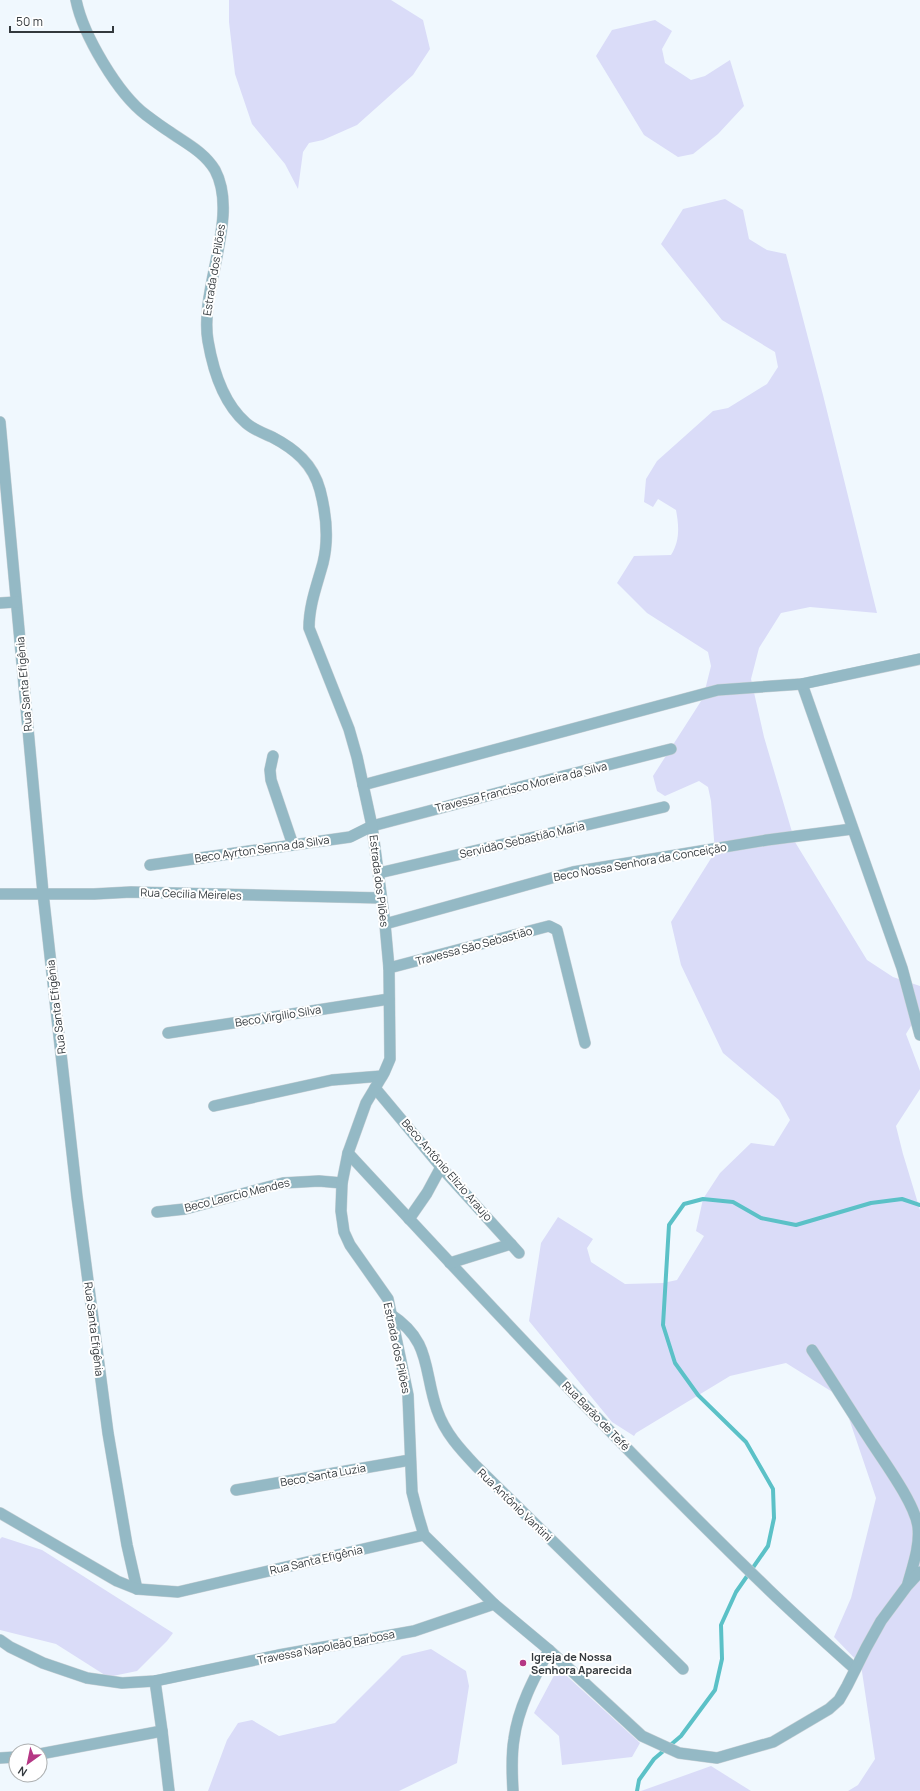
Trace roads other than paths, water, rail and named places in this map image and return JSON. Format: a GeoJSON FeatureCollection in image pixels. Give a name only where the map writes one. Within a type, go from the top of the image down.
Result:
{"type":"FeatureCollection","features":[{"type":"Feature","properties":{"kind":"street","name":"Estrada dos Pilões"},"geometry":{"type":"LineString","coordinates":[[76,0],[84,25],[112,77],[129,98],[144,113],[197,149],[211,164],[218,178],[222,196],[223,212],[216,263],[207,304],[208,340],[213,364],[228,404],[247,424],[286,445],[303,458],[309,466],[320,489],[326,524],[326,543],[323,561],[309,613],[309,628],[349,729],[363,785],[372,826],[379,873],[389,968],[390,1059],[359,1119],[348,1153],[342,1183],[341,1211],[344,1232],[350,1245],[388,1299],[408,1395],[412,1492],[424,1535],[494,1604],[548,1650],[642,1736],[676,1752],[717,1758],[773,1742],[829,1709],[839,1700],[881,1621],[907,1586]]}},
{"type":"Feature","properties":{"kind":"street","name":"Rua Santa Efigênia"},"geometry":{"type":"LineString","coordinates":[[0,422],[43,893],[77,1197],[108,1433],[127,1545],[137,1589]]}},
{"type":"Feature","properties":{"kind":"street"},"geometry":{"type":"LineString","coordinates":[[0,603],[16,602]]}},
{"type":"Feature","properties":{"kind":"street"},"geometry":{"type":"LineString","coordinates":[[363,785],[718,690],[802,684],[920,659]]}},
{"type":"Feature","properties":{"kind":"street"},"geometry":{"type":"LineString","coordinates":[[802,684],[902,968],[920,1035]]}},
{"type":"Feature","properties":{"kind":"street","name":"Travessa Francisco Moreira da Silva"},"geometry":{"type":"LineString","coordinates":[[372,826],[671,749]]}},
{"type":"Feature","properties":{"kind":"street"},"geometry":{"type":"LineString","coordinates":[[273,756],[270,770],[271,780],[293,845]]}},
{"type":"Feature","properties":{"kind":"street","name":"Servidão Sebastião Maria"},"geometry":{"type":"LineString","coordinates":[[379,873],[664,807]]}},
{"type":"Feature","properties":{"kind":"street","name":"Beco Ayrton Senna da Silva"},"geometry":{"type":"LineString","coordinates":[[150,865],[350,837],[372,826]]}},
{"type":"Feature","properties":{"kind":"street","name":"Beco Nossa Senhora da Conceição"},"geometry":{"type":"LineString","coordinates":[[385,924],[573,872],[767,840],[852,829]]}},
{"type":"Feature","properties":{"kind":"street","name":"Rua Cecilia Meireles"},"geometry":{"type":"LineString","coordinates":[[0,894],[94,894],[131,892],[382,898]]}},
{"type":"Feature","properties":{"kind":"street","name":"Travessa São Sebastião"},"geometry":{"type":"LineString","coordinates":[[389,968],[550,926],[556,930],[585,1043]]}},
{"type":"Feature","properties":{"kind":"street","name":"Beco Virgilio Silva"},"geometry":{"type":"LineString","coordinates":[[168,1034],[389,999]]}},
{"type":"Feature","properties":{"kind":"street"},"geometry":{"type":"LineString","coordinates":[[214,1106],[332,1080],[382,1076]]}},
{"type":"Feature","properties":{"kind":"street","name":"Beco Antônio Elizio Araujo"},"geometry":{"type":"LineString","coordinates":[[375,1088],[441,1167],[519,1253]]}},
{"type":"Feature","properties":{"kind":"street","name":"Rua Barão de Tefé"},"geometry":{"type":"LineString","coordinates":[[348,1153],[557,1376],[743,1565],[855,1669]]}},
{"type":"Feature","properties":{"kind":"street"},"geometry":{"type":"LineString","coordinates":[[409,1219],[427,1193],[441,1167]]}},
{"type":"Feature","properties":{"kind":"street","name":"Beco Laercio Mendes"},"geometry":{"type":"LineString","coordinates":[[157,1212],[186,1209],[283,1183],[313,1181],[342,1183]]}},
{"type":"Feature","properties":{"kind":"street"},"geometry":{"type":"LineString","coordinates":[[450,1263],[511,1244]]}},
{"type":"Feature","properties":{"kind":"street","name":"Rua Antônio Vantini"},"geometry":{"type":"LineString","coordinates":[[390,1314],[409,1328],[422,1350],[437,1410],[450,1436],[476,1466],[683,1669]]}},
{"type":"Feature","properties":{"kind":"street"},"geometry":{"type":"LineString","coordinates":[[812,1350],[900,1487],[913,1512],[918,1526],[917,1552],[907,1586]]}},
{"type":"Feature","properties":{"kind":"street","name":"Beco Santa Luzia"},"geometry":{"type":"LineString","coordinates":[[236,1490],[410,1460]]}},
{"type":"Feature","properties":{"kind":"street","name":"Rua Santa Efigênia"},"geometry":{"type":"LineString","coordinates":[[0,1513],[117,1581],[137,1589],[178,1592],[424,1535]]}},
{"type":"Feature","properties":{"kind":"street"},"geometry":{"type":"LineString","coordinates":[[907,1586],[920,1572]]}},
{"type":"Feature","properties":{"kind":"street","name":"Travessa Napoleão Barbosa"},"geometry":{"type":"LineString","coordinates":[[0,1640],[10,1647],[43,1663],[87,1678],[122,1684],[155,1681],[279,1655],[414,1631],[494,1604]]}},
{"type":"Feature","properties":{"kind":"street"},"geometry":{"type":"LineString","coordinates":[[513,1791],[512,1766],[514,1738],[518,1720],[532,1680],[548,1650]]}},
{"type":"Feature","properties":{"kind":"street"},"geometry":{"type":"LineString","coordinates":[[155,1681],[169,1791]]}},
{"type":"Feature","properties":{"kind":"street"},"geometry":{"type":"LineString","coordinates":[[48,1752],[162,1731]]}},
{"type":"Feature","properties":{"kind":"waterway"},"geometry":{"type":"LineString","coordinates":[[637,1791],[639,1780],[654,1759],[681,1736],[715,1690],[722,1659],[721,1625],[736,1592],[768,1546],[774,1518],[773,1489],[746,1442],[698,1395],[675,1363],[663,1325],[669,1225],[684,1204],[703,1199],[733,1202],[761,1218],[796,1225],[871,1203],[902,1199],[920,1205]]}},
{"type":"Feature","properties":{"kind":"place","name":"Igreja de Nossa Senhora Aparecida"},"geometry":{"type":"Point","coordinates":[523,1663]}}]}
